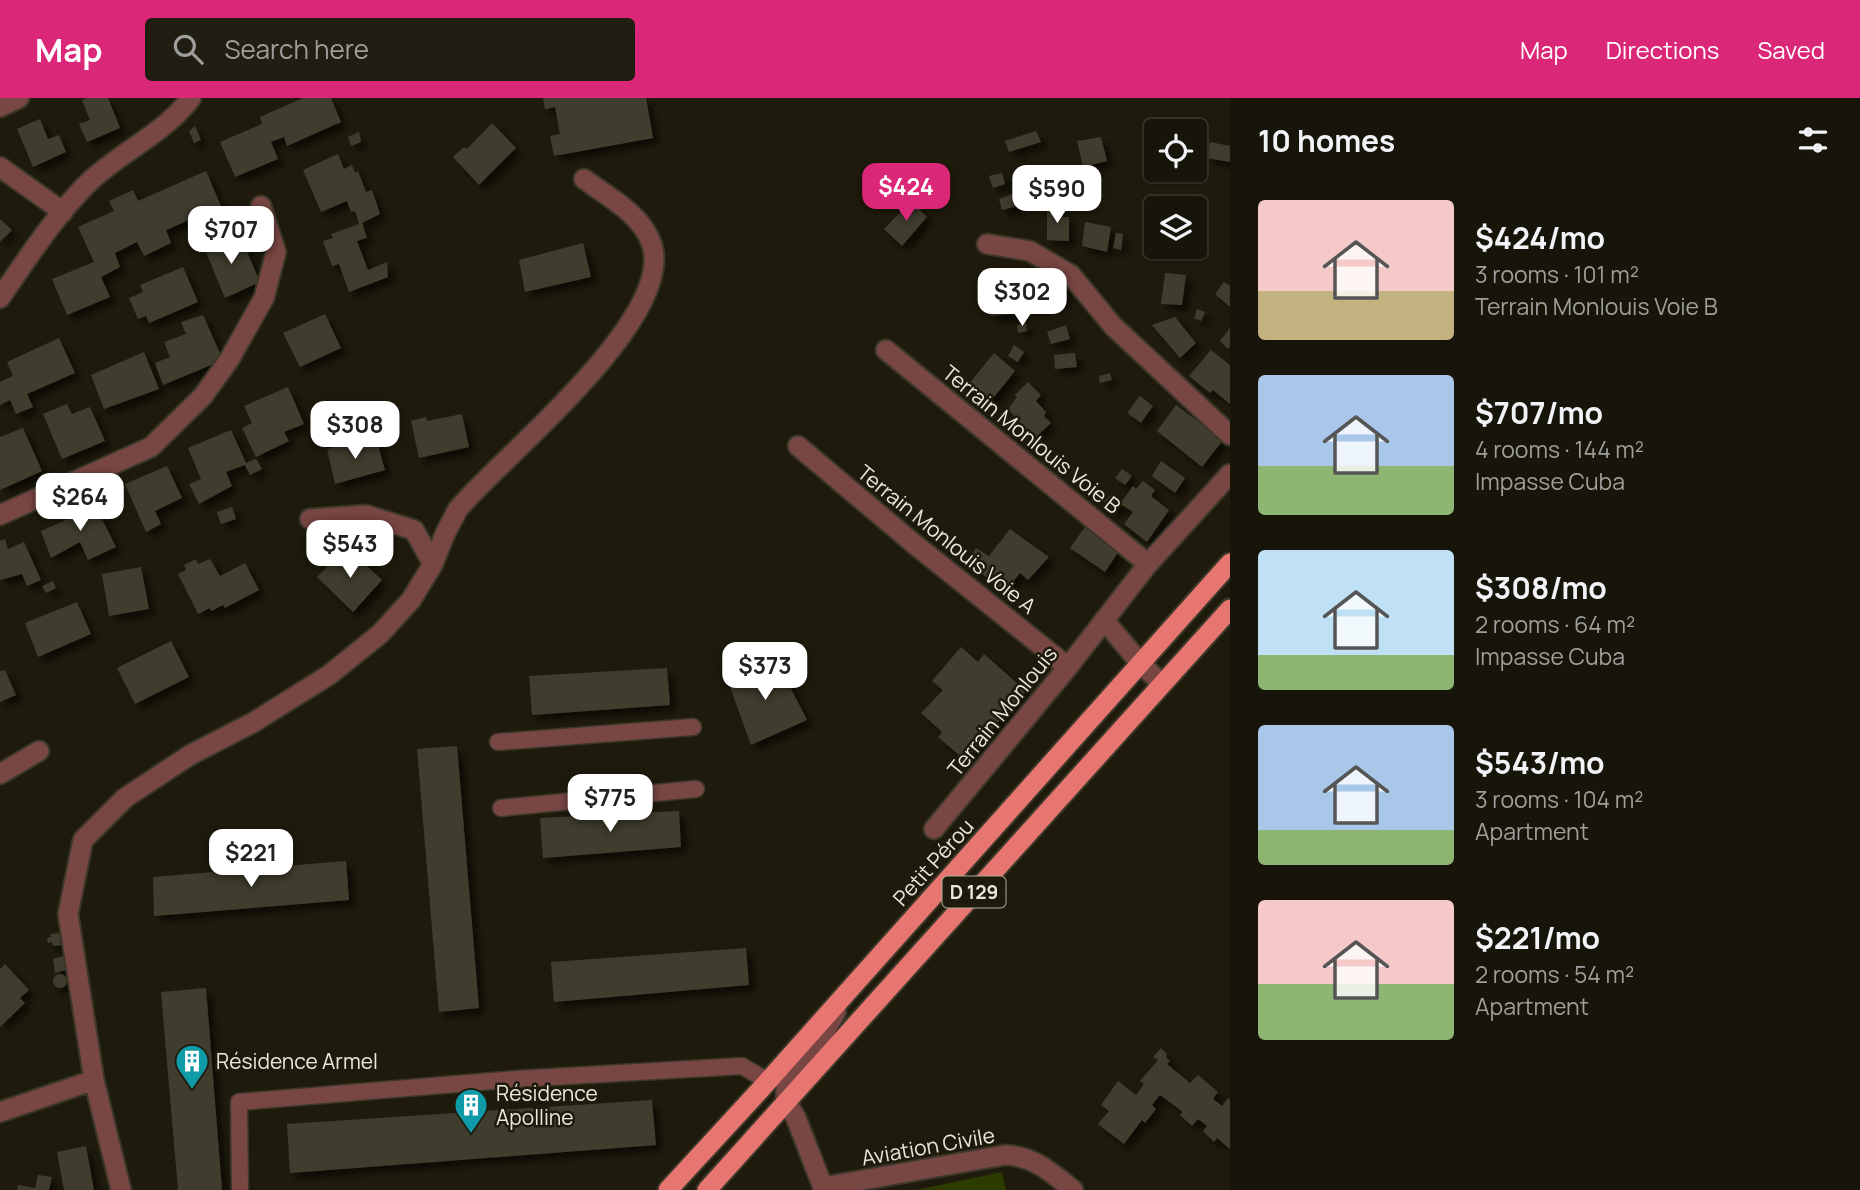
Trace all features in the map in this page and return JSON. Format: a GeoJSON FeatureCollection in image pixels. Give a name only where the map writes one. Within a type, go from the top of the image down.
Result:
{"type":"FeatureCollection","features":[{"type":"Feature","properties":{"kind":"highway","name":"Petit Pérou"},"geometry":{"type":"LineString","coordinates":[[668,1190],[1230,563]]}},
{"type":"Feature","properties":{"kind":"highway","name":"D 129"},"geometry":{"type":"LineString","coordinates":[[707,1190],[1230,609]]}},
{"type":"Feature","properties":{"kind":"street"},"geometry":{"type":"LineString","coordinates":[[0,107],[19,98]]}},
{"type":"Feature","properties":{"kind":"street"},"geometry":{"type":"LineString","coordinates":[[0,298],[63,212],[88,184],[173,118],[191,98]]}},
{"type":"Feature","properties":{"kind":"street"},"geometry":{"type":"LineString","coordinates":[[0,167],[63,212]]}},
{"type":"Feature","properties":{"kind":"street"},"geometry":{"type":"LineString","coordinates":[[121,1190],[94,1080],[68,914],[83,840],[125,798],[190,755],[254,722],[340,667],[380,634],[411,600],[433,564],[444,534],[458,509],[606,357],[640,306],[652,278],[652,246],[639,220],[584,179]]}},
{"type":"Feature","properties":{"kind":"street"},"geometry":{"type":"LineString","coordinates":[[0,515],[151,447],[203,396],[229,360],[264,298],[276,252],[261,206]]}},
{"type":"Feature","properties":{"kind":"street"},"geometry":{"type":"LineString","coordinates":[[986,244],[1030,251],[1071,275],[1113,326],[1230,435]]}},
{"type":"Feature","properties":{"kind":"street","name":"Terrain Monlouis Voie B"},"geometry":{"type":"LineString","coordinates":[[886,350],[1148,564]]}},
{"type":"Feature","properties":{"kind":"street","name":"Terrain Monlouis Voie A"},"geometry":{"type":"LineString","coordinates":[[798,446],[913,543],[1068,667]]}},
{"type":"Feature","properties":{"kind":"street","name":"Terrain Monlouis"},"geometry":{"type":"LineString","coordinates":[[934,829],[1068,667],[1148,564],[1230,474]]}},
{"type":"Feature","properties":{"kind":"street"},"geometry":{"type":"LineString","coordinates":[[310,519],[366,515],[414,530],[433,564]]}},
{"type":"Feature","properties":{"kind":"street"},"geometry":{"type":"LineString","coordinates":[[1104,621],[1162,684]]}},
{"type":"Feature","properties":{"kind":"street"},"geometry":{"type":"LineString","coordinates":[[0,774],[39,751]]}},
{"type":"Feature","properties":{"kind":"street"},"geometry":{"type":"LineString","coordinates":[[823,1189],[796,1118],[786,1101],[786,1082],[816,1046],[849,990]]}},
{"type":"Feature","properties":{"kind":"street"},"geometry":{"type":"LineString","coordinates":[[0,1112],[94,1080]]}},
{"type":"Feature","properties":{"kind":"street","name":"Aviation Civile"},"geometry":{"type":"LineString","coordinates":[[823,1189],[1005,1155],[1021,1156],[1041,1164],[1073,1190]]}},
{"type":"Feature","properties":{"kind":"lane"},"geometry":{"type":"LineString","coordinates":[[498,742],[693,727]]}},
{"type":"Feature","properties":{"kind":"lane"},"geometry":{"type":"LineString","coordinates":[[501,808],[696,789]]}},
{"type":"Feature","properties":{"kind":"lane"},"geometry":{"type":"LineString","coordinates":[[240,1190],[239,1101],[516,1079],[742,1066],[768,1081]]}},
{"type":"Feature","properties":{"kind":"green space"},"geometry":{"type":"Polygon","coordinates":[[[1002,1172],[1006,1190],[916,1190],[1002,1172]]]}},
{"type":"Feature","properties":{"kind":"building"},"geometry":{"type":"Polygon","coordinates":[[[108,98],[120,128],[87,142],[79,124],[90,120],[82,100],[108,98]]]}},
{"type":"Feature","properties":{"kind":"building"},"geometry":{"type":"Polygon","coordinates":[[[303,98],[331,98],[341,122],[287,146],[284,137],[271,142],[278,159],[235,177],[220,142],[262,124],[260,117],[303,98]]]}},
{"type":"Feature","properties":{"kind":"building"},"geometry":{"type":"Polygon","coordinates":[[[543,98],[646,98],[653,138],[554,156],[550,136],[560,134],[555,107],[545,109],[543,98]]]}},
{"type":"Feature","properties":{"kind":"building"},"geometry":{"type":"Polygon","coordinates":[[[40,119],[48,139],[59,135],[66,152],[33,167],[17,129],[40,119]]]}},
{"type":"Feature","properties":{"kind":"building"},"geometry":{"type":"Polygon","coordinates":[[[492,123],[516,148],[479,185],[453,157],[464,147],[467,149],[492,123]]]}},
{"type":"Feature","properties":{"kind":"building"},"geometry":{"type":"Polygon","coordinates":[[[195,126],[201,140],[194,143],[189,131],[195,126]]]}},
{"type":"Feature","properties":{"kind":"building"},"geometry":{"type":"Polygon","coordinates":[[[1036,131],[1041,142],[1009,152],[1005,141],[1036,131]]]}},
{"type":"Feature","properties":{"kind":"building"},"geometry":{"type":"Polygon","coordinates":[[[359,132],[361,142],[351,146],[348,137],[359,132]]]}},
{"type":"Feature","properties":{"kind":"building"},"geometry":{"type":"Polygon","coordinates":[[[1101,137],[1107,161],[1083,167],[1077,141],[1101,137]]]}},
{"type":"Feature","properties":{"kind":"building"},"geometry":{"type":"Polygon","coordinates":[[[1210,142],[1230,146],[1230,162],[1207,158],[1210,142]]]}},
{"type":"Feature","properties":{"kind":"building"},"geometry":{"type":"Polygon","coordinates":[[[338,154],[344,169],[352,165],[355,173],[358,171],[366,192],[372,190],[380,214],[362,223],[367,238],[357,241],[368,270],[387,262],[388,277],[349,292],[339,264],[332,266],[323,241],[333,238],[331,234],[359,224],[355,211],[351,212],[347,201],[321,212],[303,170],[338,154]]]}},
{"type":"Feature","properties":{"kind":"building"},"geometry":{"type":"Polygon","coordinates":[[[206,171],[221,206],[166,230],[171,243],[144,256],[137,242],[115,253],[120,267],[101,277],[110,297],[67,315],[52,279],[94,262],[78,227],[114,211],[109,201],[133,190],[138,201],[206,171]]]}},
{"type":"Feature","properties":{"kind":"building"},"geometry":{"type":"Polygon","coordinates":[[[1002,173],[1005,184],[993,188],[989,176],[1002,173]]]}},
{"type":"Feature","properties":{"kind":"building"},"geometry":{"type":"Polygon","coordinates":[[[1021,191],[1024,204],[1002,210],[999,199],[1021,191]]]}},
{"type":"Feature","properties":{"kind":"building"},"geometry":{"type":"Polygon","coordinates":[[[911,201],[927,217],[902,246],[884,229],[911,201]]]}},
{"type":"Feature","properties":{"kind":"building"},"geometry":{"type":"Polygon","coordinates":[[[1047,206],[1058,206],[1059,217],[1069,217],[1069,241],[1047,240],[1047,206]]]}},
{"type":"Feature","properties":{"kind":"building"},"geometry":{"type":"Polygon","coordinates":[[[0,219],[12,230],[0,242],[0,219]]]}},
{"type":"Feature","properties":{"kind":"building"},"geometry":{"type":"Polygon","coordinates":[[[1085,222],[1111,227],[1107,252],[1082,246],[1085,222]]]}},
{"type":"Feature","properties":{"kind":"building"},"geometry":{"type":"Polygon","coordinates":[[[1116,233],[1123,234],[1121,250],[1113,248],[1116,233]]]}},
{"type":"Feature","properties":{"kind":"building"},"geometry":{"type":"Polygon","coordinates":[[[222,238],[226,247],[242,240],[260,282],[225,298],[203,245],[222,238]]]}},
{"type":"Feature","properties":{"kind":"building"},"geometry":{"type":"Polygon","coordinates":[[[583,243],[591,277],[525,292],[519,260],[583,243]]]}},
{"type":"Feature","properties":{"kind":"building"},"geometry":{"type":"Polygon","coordinates":[[[183,267],[198,302],[149,323],[146,316],[138,319],[129,298],[143,292],[140,285],[183,267]]]}},
{"type":"Feature","properties":{"kind":"building"},"geometry":{"type":"Polygon","coordinates":[[[1165,273],[1186,275],[1182,305],[1161,304],[1165,273]]]}},
{"type":"Feature","properties":{"kind":"building"},"geometry":{"type":"Polygon","coordinates":[[[1062,275],[1065,298],[1030,303],[1028,279],[1062,275]]]}},
{"type":"Feature","properties":{"kind":"building"},"geometry":{"type":"Polygon","coordinates":[[[1224,282],[1230,286],[1230,307],[1215,294],[1224,282]]]}},
{"type":"Feature","properties":{"kind":"building"},"geometry":{"type":"Polygon","coordinates":[[[1022,292],[1024,313],[991,316],[989,296],[1022,292]]]}},
{"type":"Feature","properties":{"kind":"building"},"geometry":{"type":"Polygon","coordinates":[[[1197,309],[1205,312],[1201,321],[1194,318],[1197,309]]]}},
{"type":"Feature","properties":{"kind":"building"},"geometry":{"type":"Polygon","coordinates":[[[325,314],[341,348],[300,367],[283,333],[325,314]]]}},
{"type":"Feature","properties":{"kind":"building"},"geometry":{"type":"Polygon","coordinates":[[[203,315],[223,360],[163,385],[155,363],[170,357],[164,342],[186,334],[181,322],[203,315]]]}},
{"type":"Feature","properties":{"kind":"building"},"geometry":{"type":"Polygon","coordinates":[[[1175,317],[1196,343],[1180,358],[1152,325],[1175,317]]]}},
{"type":"Feature","properties":{"kind":"building"},"geometry":{"type":"Polygon","coordinates":[[[1026,324],[1027,331],[1018,333],[1017,325],[1026,324]]]}},
{"type":"Feature","properties":{"kind":"building"},"geometry":{"type":"Polygon","coordinates":[[[1066,325],[1070,339],[1051,344],[1047,332],[1066,325]]]}},
{"type":"Feature","properties":{"kind":"building"},"geometry":{"type":"Polygon","coordinates":[[[1230,328],[1230,346],[1228,349],[1220,341],[1230,328]]]}},
{"type":"Feature","properties":{"kind":"building"},"geometry":{"type":"Polygon","coordinates":[[[59,338],[75,373],[27,394],[33,407],[16,414],[10,400],[0,405],[0,382],[13,376],[7,362],[59,338]]]}},
{"type":"Feature","properties":{"kind":"building"},"geometry":{"type":"Polygon","coordinates":[[[1014,345],[1024,352],[1018,362],[1008,356],[1014,345]]]}},
{"type":"Feature","properties":{"kind":"building"},"geometry":{"type":"Polygon","coordinates":[[[1211,350],[1230,365],[1230,404],[1213,390],[1210,393],[1189,376],[1211,350]]]}},
{"type":"Feature","properties":{"kind":"building"},"geometry":{"type":"Polygon","coordinates":[[[144,352],[159,389],[104,409],[91,375],[144,352]]]}},
{"type":"Feature","properties":{"kind":"building"},"geometry":{"type":"Polygon","coordinates":[[[994,353],[1015,371],[990,402],[969,384],[994,353]]]}},
{"type":"Feature","properties":{"kind":"building"},"geometry":{"type":"Polygon","coordinates":[[[1075,353],[1077,367],[1055,369],[1054,355],[1075,353]]]}},
{"type":"Feature","properties":{"kind":"building"},"geometry":{"type":"Polygon","coordinates":[[[1110,373],[1112,380],[1100,383],[1099,376],[1110,373]]]}},
{"type":"Feature","properties":{"kind":"building"},"geometry":{"type":"Polygon","coordinates":[[[1028,382],[1041,395],[1036,401],[1051,423],[1035,438],[1008,409],[1017,397],[1015,395],[1028,382]]]}},
{"type":"Feature","properties":{"kind":"building"},"geometry":{"type":"Polygon","coordinates":[[[288,387],[304,424],[284,432],[289,441],[256,457],[242,428],[252,423],[244,406],[288,387]]]}},
{"type":"Feature","properties":{"kind":"building"},"geometry":{"type":"Polygon","coordinates":[[[1140,396],[1153,406],[1141,423],[1127,413],[1140,396]]]}},
{"type":"Feature","properties":{"kind":"building"},"geometry":{"type":"Polygon","coordinates":[[[67,404],[72,414],[90,407],[105,441],[62,459],[43,414],[67,404]]]}},
{"type":"Feature","properties":{"kind":"building"},"geometry":{"type":"Polygon","coordinates":[[[1176,405],[1223,440],[1202,467],[1157,431],[1176,405]]]}},
{"type":"Feature","properties":{"kind":"building"},"geometry":{"type":"Polygon","coordinates":[[[462,414],[469,447],[419,458],[411,421],[426,417],[427,421],[462,414]]]}},
{"type":"Feature","properties":{"kind":"building"},"geometry":{"type":"Polygon","coordinates":[[[23,428],[42,471],[0,490],[0,437],[23,428]]]}},
{"type":"Feature","properties":{"kind":"building"},"geometry":{"type":"Polygon","coordinates":[[[231,430],[246,463],[256,459],[262,469],[250,475],[245,465],[226,472],[232,486],[199,504],[189,484],[201,479],[188,448],[231,430]]]}},
{"type":"Feature","properties":{"kind":"building"},"geometry":{"type":"Polygon","coordinates":[[[376,438],[385,470],[335,484],[327,449],[376,438]]]}},
{"type":"Feature","properties":{"kind":"building"},"geometry":{"type":"Polygon","coordinates":[[[1161,461],[1185,478],[1175,493],[1152,476],[1161,461]]]}},
{"type":"Feature","properties":{"kind":"building"},"geometry":{"type":"Polygon","coordinates":[[[167,466],[182,498],[155,511],[161,524],[146,532],[125,484],[167,466]]]}},
{"type":"Feature","properties":{"kind":"building"},"geometry":{"type":"Polygon","coordinates":[[[1122,469],[1132,476],[1125,485],[1115,478],[1122,469]]]}},
{"type":"Feature","properties":{"kind":"building"},"geometry":{"type":"Polygon","coordinates":[[[1143,481],[1155,490],[1151,496],[1169,510],[1147,542],[1124,524],[1133,512],[1122,505],[1115,512],[1104,501],[1111,495],[1120,504],[1133,486],[1136,489],[1143,481]]]}},
{"type":"Feature","properties":{"kind":"building"},"geometry":{"type":"Polygon","coordinates":[[[90,502],[94,511],[97,509],[116,547],[88,560],[80,542],[51,558],[41,531],[68,519],[65,513],[90,502]]]}},
{"type":"Feature","properties":{"kind":"building"},"geometry":{"type":"Polygon","coordinates":[[[232,507],[236,519],[221,524],[217,512],[232,507]]]}},
{"type":"Feature","properties":{"kind":"building"},"geometry":{"type":"Polygon","coordinates":[[[1085,527],[1119,551],[1105,572],[1070,548],[1085,527]]]}},
{"type":"Feature","properties":{"kind":"building"},"geometry":{"type":"Polygon","coordinates":[[[1010,529],[1049,557],[1028,580],[1020,573],[1005,592],[967,562],[976,548],[989,556],[1010,529]]]}},
{"type":"Feature","properties":{"kind":"building"},"geometry":{"type":"Polygon","coordinates":[[[5,539],[8,549],[24,542],[41,580],[27,586],[22,574],[0,580],[0,541],[5,539]]]}},
{"type":"Feature","properties":{"kind":"building"},"geometry":{"type":"Polygon","coordinates":[[[342,552],[350,560],[355,555],[382,580],[353,612],[317,577],[342,552]]]}},
{"type":"Feature","properties":{"kind":"building"},"geometry":{"type":"Polygon","coordinates":[[[196,559],[198,564],[210,559],[220,576],[245,563],[259,590],[225,608],[223,605],[198,614],[178,574],[186,570],[184,565],[196,559]]]}},
{"type":"Feature","properties":{"kind":"building"},"geometry":{"type":"Polygon","coordinates":[[[141,567],[149,609],[109,616],[102,574],[141,567]]]}},
{"type":"Feature","properties":{"kind":"building"},"geometry":{"type":"Polygon","coordinates":[[[53,581],[56,588],[46,593],[42,586],[53,581]]]}},
{"type":"Feature","properties":{"kind":"building"},"geometry":{"type":"Polygon","coordinates":[[[77,602],[91,634],[38,657],[25,623],[77,602]]]}},
{"type":"Feature","properties":{"kind":"building"},"geometry":{"type":"Polygon","coordinates":[[[171,641],[189,677],[135,704],[117,668],[171,641]]]}},
{"type":"Feature","properties":{"kind":"building"},"geometry":{"type":"Polygon","coordinates":[[[961,647],[978,662],[984,654],[1026,691],[965,760],[938,737],[942,732],[921,713],[943,690],[932,681],[961,647]]]}},
{"type":"Feature","properties":{"kind":"building"},"geometry":{"type":"Polygon","coordinates":[[[776,659],[807,720],[751,745],[727,679],[776,659]]]}},
{"type":"Feature","properties":{"kind":"building"},"geometry":{"type":"Polygon","coordinates":[[[667,668],[670,705],[532,715],[529,676],[667,668]]]}},
{"type":"Feature","properties":{"kind":"building"},"geometry":{"type":"Polygon","coordinates":[[[5,670],[16,695],[0,702],[0,671],[5,670]]]}},
{"type":"Feature","properties":{"kind":"building"},"geometry":{"type":"Polygon","coordinates":[[[457,746],[479,1008],[439,1012],[417,749],[457,746]]]}},
{"type":"Feature","properties":{"kind":"building"},"geometry":{"type":"Polygon","coordinates":[[[679,811],[681,847],[543,858],[540,818],[679,811]]]}},
{"type":"Feature","properties":{"kind":"building"},"geometry":{"type":"Polygon","coordinates":[[[346,861],[349,900],[154,916],[153,877],[346,861]]]}},
{"type":"Feature","properties":{"kind":"building"},"geometry":{"type":"Polygon","coordinates":[[[59,933],[61,945],[53,946],[52,942],[48,943],[50,934],[59,933]]]}},
{"type":"Feature","properties":{"kind":"building"},"geometry":{"type":"Polygon","coordinates":[[[746,948],[749,985],[554,1002],[551,962],[746,948]]]}},
{"type":"Feature","properties":{"kind":"building"},"geometry":{"type":"Polygon","coordinates":[[[63,956],[66,970],[55,973],[53,959],[63,956]]]}},
{"type":"Feature","properties":{"kind":"building"},"geometry":{"type":"Polygon","coordinates":[[[5,964],[29,990],[20,998],[25,1003],[0,1027],[0,969],[5,964]]]}},
{"type":"Feature","properties":{"kind":"building"},"geometry":{"type":"Polygon","coordinates":[[[60,974],[65,976],[65,986],[60,988],[55,986],[53,981],[55,976],[60,974]]]}},
{"type":"Feature","properties":{"kind":"building","name":"Résidence Armel"},"geometry":{"type":"Polygon","coordinates":[[[206,988],[222,1190],[178,1190],[161,992],[206,988]]]}},
{"type":"Feature","properties":{"kind":"building"},"geometry":{"type":"Polygon","coordinates":[[[1161,1048],[1170,1061],[1167,1064],[1190,1083],[1198,1075],[1218,1092],[1213,1099],[1222,1106],[1228,1098],[1230,1100],[1230,1149],[1217,1138],[1214,1142],[1203,1131],[1207,1126],[1198,1119],[1192,1126],[1180,1115],[1183,1112],[1160,1095],[1152,1105],[1156,1109],[1145,1123],[1142,1120],[1124,1144],[1098,1124],[1109,1111],[1101,1105],[1118,1081],[1136,1095],[1144,1084],[1140,1081],[1158,1060],[1153,1057],[1161,1048]]]}},
{"type":"Feature","properties":{"kind":"building","name":"Résidence Apolline"},"geometry":{"type":"Polygon","coordinates":[[[652,1100],[656,1145],[290,1173],[287,1124],[652,1100]]]}},
{"type":"Feature","properties":{"kind":"building"},"geometry":{"type":"Polygon","coordinates":[[[86,1146],[94,1190],[64,1190],[57,1152],[86,1146]]]}},
{"type":"Feature","properties":{"kind":"building"},"geometry":{"type":"Polygon","coordinates":[[[38,1175],[52,1177],[49,1190],[17,1190],[18,1185],[35,1188],[38,1175]]]}},
{"type":"Feature","properties":{"kind":"place","name":"Résidence Armel"},"geometry":{"type":"Point","coordinates":[192,1091]}},
{"type":"Feature","properties":{"kind":"place","name":"Résidence Apolline"},"geometry":{"type":"Point","coordinates":[471,1135]}}]}
